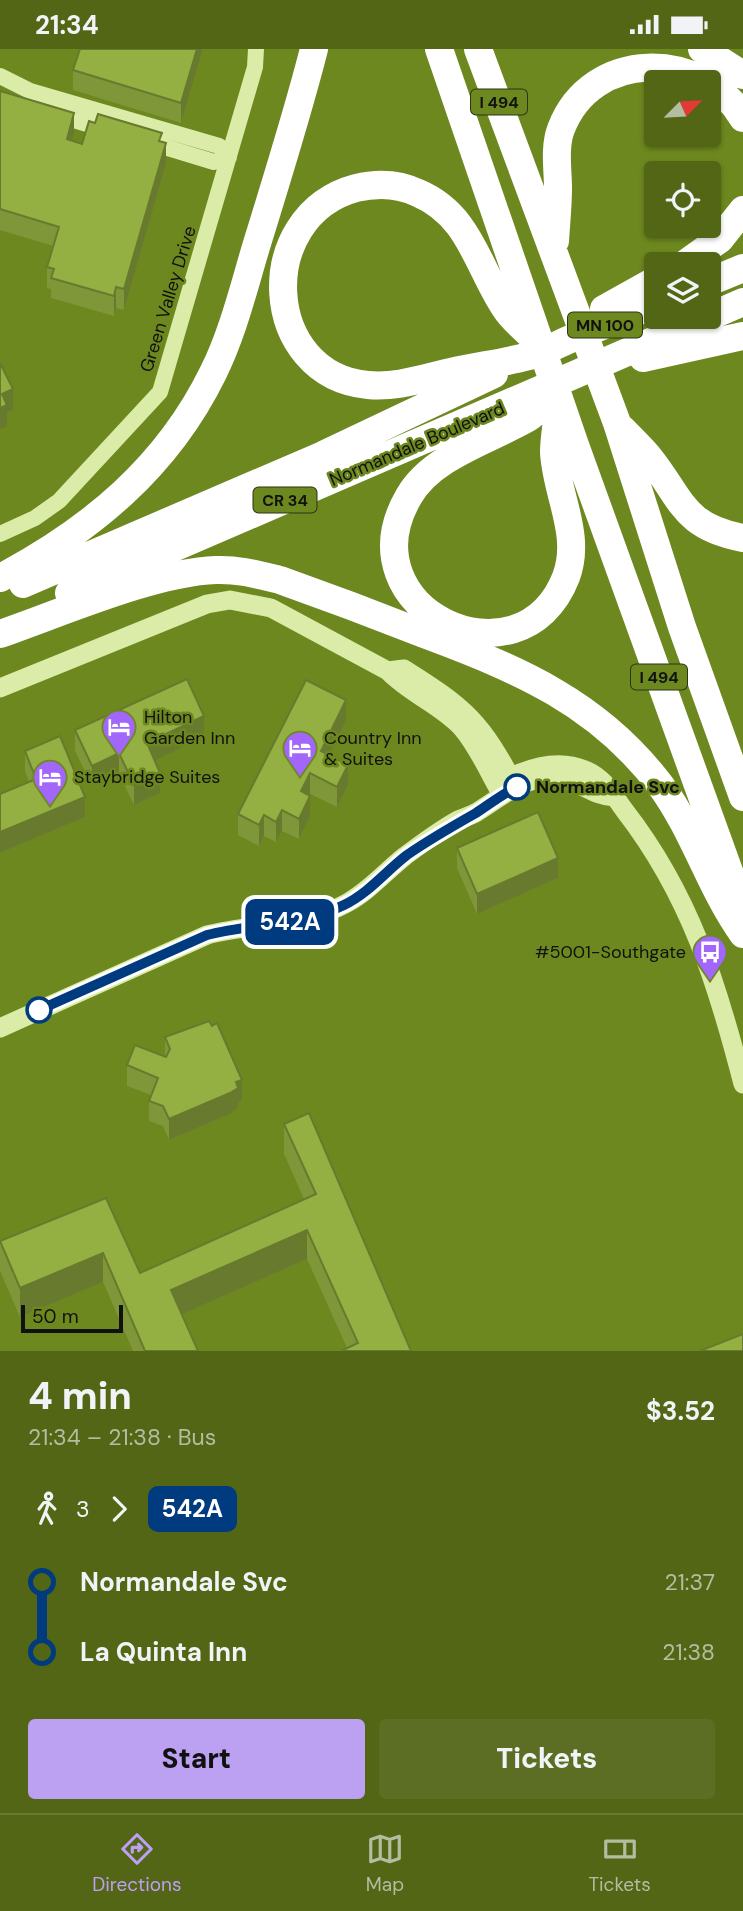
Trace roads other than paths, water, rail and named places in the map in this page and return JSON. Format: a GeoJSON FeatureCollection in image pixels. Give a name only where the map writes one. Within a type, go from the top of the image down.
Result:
{"type":"FeatureCollection","features":[{"type":"Feature","properties":{"kind":"highway"},"geometry":{"type":"LineString","coordinates":[[0,578],[75,534],[116,502],[160,457],[189,419],[215,371],[232,323],[314,49]]}},
{"type":"Feature","properties":{"kind":"highway","name":"I 494"},"geometry":{"type":"LineString","coordinates":[[439,49],[517,305]]}},
{"type":"Feature","properties":{"kind":"highway","name":"I 494"},"geometry":{"type":"LineString","coordinates":[[478,49],[617,423],[682,627],[743,797]]}},
{"type":"Feature","properties":{"kind":"highway"},"geometry":{"type":"LineString","coordinates":[[702,49],[743,75]]}},
{"type":"Feature","properties":{"kind":"highway"},"geometry":{"type":"LineString","coordinates":[[554,251],[560,132],[570,110],[586,91],[604,78],[628,67],[667,64],[701,76],[716,86],[743,118]]}},
{"type":"Feature","properties":{"kind":"highway"},"geometry":{"type":"LineString","coordinates":[[566,388],[531,416],[447,461],[411,492],[396,530],[397,564],[410,597],[434,619],[467,632],[505,631],[535,616],[557,593],[565,578],[571,542],[565,449],[566,388],[542,350],[517,305],[482,261],[453,215],[435,201],[401,187],[363,187],[327,201],[305,221],[285,256],[284,305],[298,341],[320,365],[365,385],[400,383],[542,350],[605,308],[644,287]]}},
{"type":"Feature","properties":{"kind":"highway"},"geometry":{"type":"LineString","coordinates":[[702,252],[720,239],[743,210]]}},
{"type":"Feature","properties":{"kind":"highway"},"geometry":{"type":"LineString","coordinates":[[721,277],[743,268]]}},
{"type":"Feature","properties":{"kind":"highway","name":"MN 100"},"geometry":{"type":"LineString","coordinates":[[603,364],[743,302]]}},
{"type":"Feature","properties":{"kind":"highway","name":"MN 100"},"geometry":{"type":"LineString","coordinates":[[542,350],[644,309]]}},
{"type":"Feature","properties":{"kind":"highway"},"geometry":{"type":"LineString","coordinates":[[603,364],[669,354],[743,336]]}},
{"type":"Feature","properties":{"kind":"highway","name":"Normandale Boulevard"},"geometry":{"type":"LineString","coordinates":[[0,594],[323,455],[542,350]]}},
{"type":"Feature","properties":{"kind":"highway","name":"Normandale Boulevard"},"geometry":{"type":"LineString","coordinates":[[0,626],[106,576],[566,388],[603,364]]}},
{"type":"Feature","properties":{"kind":"highway"},"geometry":{"type":"LineString","coordinates":[[617,423],[649,457],[678,503],[695,519],[710,529],[743,538]]}},
{"type":"Feature","properties":{"kind":"highway","name":"I 494"},"geometry":{"type":"LineString","coordinates":[[565,449],[743,909]]}},
{"type":"Feature","properties":{"kind":"highway"},"geometry":{"type":"LineString","coordinates":[[0,634],[173,577],[215,570],[237,571],[291,584],[506,665],[556,690],[599,721],[636,755],[685,823],[723,905],[743,934]]}},
{"type":"Feature","properties":{"kind":"street","name":"Green Valley Drive"},"geometry":{"type":"LineString","coordinates":[[0,534],[35,518],[58,501],[160,392],[255,67],[256,49]]}},
{"type":"Feature","properties":{"kind":"street"},"geometry":{"type":"LineString","coordinates":[[0,76],[30,91],[219,146],[229,157],[214,162],[25,105],[0,94]]}},
{"type":"Feature","properties":{"kind":"street"},"geometry":{"type":"LineString","coordinates":[[0,688],[185,611],[230,600],[271,608],[388,671],[401,685],[461,727],[506,786]]}},
{"type":"Feature","properties":{"kind":"street"},"geometry":{"type":"LineString","coordinates":[[0,1028],[207,935],[294,922],[346,904],[368,890],[405,856],[460,819],[474,814],[506,786],[543,778],[573,780],[602,796],[614,797],[644,833],[692,920],[743,1084]]}},
{"type":"Feature","properties":{"kind":"place","name":"Hilton Garden Inn"},"geometry":{"type":"Point","coordinates":[119,757]}},
{"type":"Feature","properties":{"kind":"place","name":"Country Inn & Suites"},"geometry":{"type":"Point","coordinates":[300,778]}},
{"type":"Feature","properties":{"kind":"place","name":"Normandale Svc"},"geometry":{"type":"Point","coordinates":[517,787]}},
{"type":"Feature","properties":{"kind":"place","name":"Staybridge Suites"},"geometry":{"type":"Point","coordinates":[50,807]}},
{"type":"Feature","properties":{"kind":"place","name":"#5001-Southgate"},"geometry":{"type":"Point","coordinates":[710,982]}}]}
